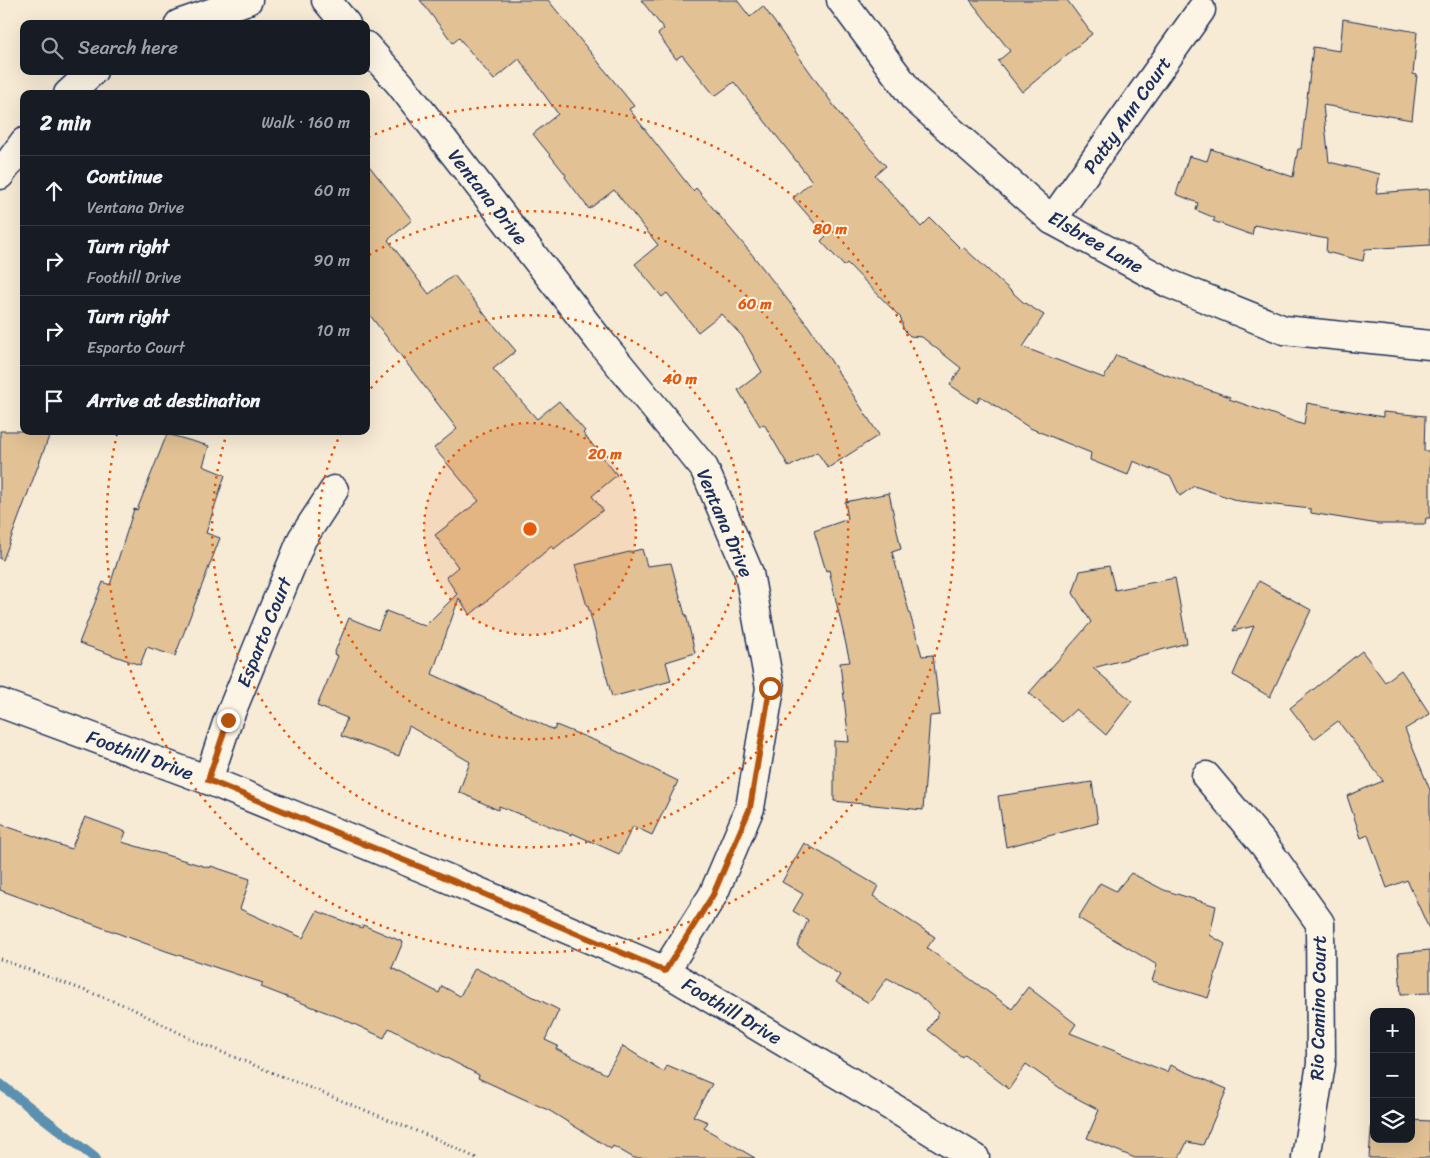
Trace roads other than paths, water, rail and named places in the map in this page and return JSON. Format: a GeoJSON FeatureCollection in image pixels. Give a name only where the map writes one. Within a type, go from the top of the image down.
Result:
{"type":"FeatureCollection","features":[{"type":"Feature","properties":{"kind":"street"},"geometry":{"type":"LineString","coordinates":[[190,20],[248,0]]}},
{"type":"Feature","properties":{"kind":"street"},"geometry":{"type":"LineString","coordinates":[[326,0],[343,20]]}},
{"type":"Feature","properties":{"kind":"street","name":"Elsbree Lane"},"geometry":{"type":"LineString","coordinates":[[842,0],[914,98],[1052,220],[1170,284],[1284,330],[1430,345]]}},
{"type":"Feature","properties":{"kind":"street","name":"Patty Ann Court"},"geometry":{"type":"LineString","coordinates":[[1052,220],[1201,10]]}},
{"type":"Feature","properties":{"kind":"street","name":"Ventana Drive"},"geometry":{"type":"LineString","coordinates":[[370,50],[400,84],[599,340],[704,468],[749,573],[770,688],[750,808],[713,895],[665,971]]}},
{"type":"Feature","properties":{"kind":"street"},"geometry":{"type":"LineString","coordinates":[[72,90],[89,75]]}},
{"type":"Feature","properties":{"kind":"street"},"geometry":{"type":"LineString","coordinates":[[0,175],[20,148]]}},
{"type":"Feature","properties":{"kind":"street","name":"Esparto Court"},"geometry":{"type":"LineString","coordinates":[[208,780],[228,720],[302,539],[334,490]]}},
{"type":"Feature","properties":{"kind":"street","name":"Foothill Drive"},"geometry":{"type":"LineString","coordinates":[[0,703],[208,780],[665,971],[879,1098],[975,1158]]}},
{"type":"Feature","properties":{"kind":"street","name":"Rio Camino Court"},"geometry":{"type":"LineString","coordinates":[[1206,776],[1265,846],[1320,923],[1321,1064],[1306,1158]]}},
{"type":"Feature","properties":{"kind":"waterway"},"geometry":{"type":"LineString","coordinates":[[0,1084],[95,1158]]}}]}
